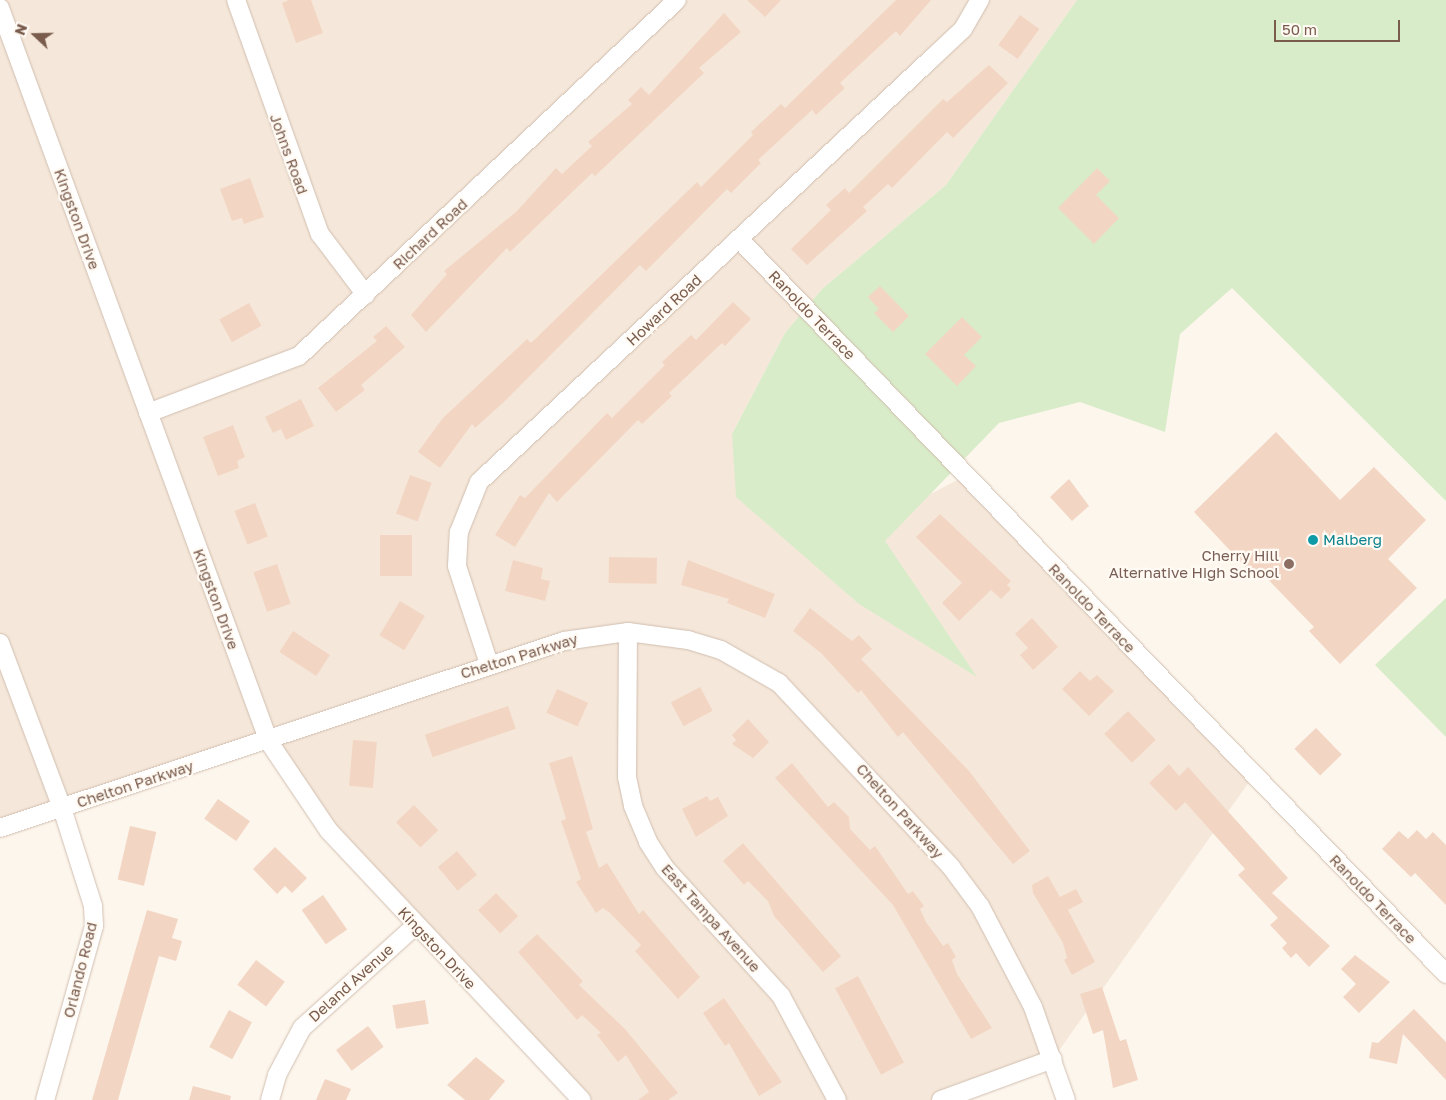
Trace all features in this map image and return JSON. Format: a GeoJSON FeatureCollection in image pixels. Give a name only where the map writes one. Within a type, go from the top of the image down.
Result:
{"type":"FeatureCollection","features":[{"type":"Feature","properties":{"kind":"street","name":"Johns Road"},"geometry":{"type":"LineString","coordinates":[[236,0],[320,234],[366,295]]}},
{"type":"Feature","properties":{"kind":"street","name":"Howard Road"},"geometry":{"type":"LineString","coordinates":[[489,664],[460,581],[456,548],[464,514],[479,482],[963,29],[980,0]]}},
{"type":"Feature","properties":{"kind":"street","name":"Richard Road"},"geometry":{"type":"LineString","coordinates":[[148,413],[299,356],[366,295],[667,3]]}},
{"type":"Feature","properties":{"kind":"street","name":"Kingston Drive"},"geometry":{"type":"LineString","coordinates":[[0,8],[7,53],[148,413],[268,742],[306,804],[415,926],[580,1099]]}},
{"type":"Feature","properties":{"kind":"street","name":"Ranoldo Terrace"},"geometry":{"type":"LineString","coordinates":[[739,239],[1446,974]]}},
{"type":"Feature","properties":{"kind":"street","name":"Chelton Parkway"},"geometry":{"type":"LineString","coordinates":[[0,828],[268,742],[489,664],[578,638],[628,632],[688,640],[721,650],[779,683],[813,716],[951,867],[980,906],[1033,1007],[1054,1059],[1066,1100]]}},
{"type":"Feature","properties":{"kind":"street","name":"East Tampa Avenue"},"geometry":{"type":"LineString","coordinates":[[628,632],[627,777],[633,806],[648,842],[664,868],[781,996],[837,1100]]}},
{"type":"Feature","properties":{"kind":"street","name":"Orlando Road"},"geometry":{"type":"LineString","coordinates":[[0,643],[62,808],[88,884],[94,926],[45,1100]]}},
{"type":"Feature","properties":{"kind":"street","name":"Deland Avenue"},"geometry":{"type":"LineString","coordinates":[[270,1100],[277,1075],[302,1028],[415,926]]}},
{"type":"Feature","properties":{"kind":"street"},"geometry":{"type":"LineString","coordinates":[[941,1100],[1054,1059]]}},
{"type":"Feature","properties":{"kind":"shaded area"},"geometry":{"type":"Polygon","coordinates":[[[0,0],[1077,0],[946,185],[822,289],[785,333],[732,434],[976,676],[884,542],[921,499],[965,476],[1254,775],[1053,1059],[941,1100],[582,1100],[415,926],[268,742],[0,828],[0,0]]]}},
{"type":"Feature","properties":{"kind":"green space"},"geometry":{"type":"Polygon","coordinates":[[[1077,0],[1446,0],[1446,501],[1232,288],[1180,334],[1165,432],[1080,402],[999,423],[885,541],[977,677],[859,604],[736,497],[732,434],[785,333],[822,289],[946,185],[1077,0]]]}},
{"type":"Feature","properties":{"kind":"green space"},"geometry":{"type":"Polygon","coordinates":[[[1446,598],[1446,737],[1375,665],[1446,598]]]}},
{"type":"Feature","properties":{"kind":"building"},"geometry":{"type":"Polygon","coordinates":[[[289,0],[311,0],[323,33],[296,43],[282,3],[289,0]]]}},
{"type":"Feature","properties":{"kind":"building"},"geometry":{"type":"Polygon","coordinates":[[[747,0],[781,0],[765,17],[747,0]]]}},
{"type":"Feature","properties":{"kind":"building"},"geometry":{"type":"Polygon","coordinates":[[[896,0],[931,0],[900,36],[896,31],[840,83],[845,88],[816,115],[812,110],[758,160],[761,163],[731,193],[727,189],[646,271],[640,265],[506,400],[475,428],[472,424],[440,468],[418,452],[442,419],[527,339],[531,343],[697,182],[701,187],[753,135],[751,132],[781,104],[785,108],[896,0]]]}},
{"type":"Feature","properties":{"kind":"building"},"geometry":{"type":"Polygon","coordinates":[[[724,13],[741,32],[699,68],[704,73],[595,176],[592,173],[510,252],[507,248],[426,332],[411,315],[447,274],[444,271],[517,211],[556,168],[562,174],[592,146],[588,142],[632,104],[628,100],[641,87],[649,95],[724,13]]]}},
{"type":"Feature","properties":{"kind":"building"},"geometry":{"type":"Polygon","coordinates":[[[1020,15],[1039,29],[1018,59],[998,45],[1020,15]]]}},
{"type":"Feature","properties":{"kind":"building"},"geometry":{"type":"Polygon","coordinates":[[[989,65],[1008,83],[953,138],[947,132],[892,188],[888,184],[863,207],[867,211],[807,265],[791,249],[831,210],[826,205],[845,188],[849,193],[943,99],[947,102],[989,65]]]}},
{"type":"Feature","properties":{"kind":"building"},"geometry":{"type":"Polygon","coordinates":[[[1097,168],[1110,181],[1096,195],[1119,218],[1094,244],[1058,208],[1097,168]]]}},
{"type":"Feature","properties":{"kind":"building"},"geometry":{"type":"Polygon","coordinates":[[[250,178],[264,217],[244,224],[242,218],[232,221],[220,189],[250,178]]]}},
{"type":"Feature","properties":{"kind":"building"},"geometry":{"type":"Polygon","coordinates":[[[880,286],[909,316],[893,332],[874,313],[879,309],[868,297],[880,286]]]}},
{"type":"Feature","properties":{"kind":"building"},"geometry":{"type":"Polygon","coordinates":[[[733,302],[751,319],[725,346],[722,343],[669,393],[672,396],[642,424],[638,420],[557,502],[549,493],[515,547],[495,535],[520,495],[525,498],[607,413],[612,418],[665,365],[662,362],[691,335],[696,340],[733,302]]]}},
{"type":"Feature","properties":{"kind":"building"},"geometry":{"type":"Polygon","coordinates":[[[249,303],[262,326],[232,342],[219,319],[249,303]]]}},
{"type":"Feature","properties":{"kind":"building"},"geometry":{"type":"Polygon","coordinates":[[[962,317],[982,337],[964,355],[976,366],[957,386],[925,354],[962,317]]]}},
{"type":"Feature","properties":{"kind":"building"},"geometry":{"type":"Polygon","coordinates":[[[386,326],[405,347],[361,385],[365,390],[336,412],[318,388],[377,341],[373,337],[386,326]]]}},
{"type":"Feature","properties":{"kind":"building"},"geometry":{"type":"Polygon","coordinates":[[[301,399],[314,426],[286,440],[281,429],[273,433],[265,417],[301,399]]]}},
{"type":"Feature","properties":{"kind":"building"},"geometry":{"type":"Polygon","coordinates":[[[233,425],[245,457],[237,461],[239,468],[218,476],[203,437],[233,425]]]}},
{"type":"Feature","properties":{"kind":"building","name":"Malberg"},"geometry":{"type":"Polygon","coordinates":[[[1276,432],[1340,500],[1374,467],[1426,520],[1388,559],[1417,588],[1340,664],[1309,631],[1314,627],[1259,570],[1253,575],[1194,512],[1276,432]]]}},
{"type":"Feature","properties":{"kind":"building"},"geometry":{"type":"Polygon","coordinates":[[[410,475],[432,483],[418,521],[396,514],[410,475]]]}},
{"type":"Feature","properties":{"kind":"building"},"geometry":{"type":"Polygon","coordinates":[[[1069,479],[1089,506],[1072,521],[1050,497],[1069,479]]]}},
{"type":"Feature","properties":{"kind":"building"},"geometry":{"type":"Polygon","coordinates":[[[255,503],[268,537],[247,544],[234,511],[255,503]]]}},
{"type":"Feature","properties":{"kind":"building"},"geometry":{"type":"Polygon","coordinates":[[[940,514],[1011,581],[1007,585],[1011,589],[1001,599],[991,590],[959,621],[942,603],[962,583],[916,537],[940,514]]]}},
{"type":"Feature","properties":{"kind":"building"},"geometry":{"type":"Polygon","coordinates":[[[380,535],[412,535],[412,576],[380,576],[380,535]]]}},
{"type":"Feature","properties":{"kind":"building"},"geometry":{"type":"Polygon","coordinates":[[[609,557],[657,558],[657,584],[609,583],[609,557]]]}},
{"type":"Feature","properties":{"kind":"building"},"geometry":{"type":"Polygon","coordinates":[[[513,560],[543,568],[541,579],[550,581],[545,601],[505,591],[513,560]]]}},
{"type":"Feature","properties":{"kind":"building"},"geometry":{"type":"Polygon","coordinates":[[[688,560],[775,594],[765,618],[727,603],[729,599],[681,585],[688,560]]]}},
{"type":"Feature","properties":{"kind":"building"},"geometry":{"type":"Polygon","coordinates":[[[277,564],[291,604],[267,612],[253,572],[277,564]]]}},
{"type":"Feature","properties":{"kind":"building"},"geometry":{"type":"Polygon","coordinates":[[[400,601],[425,616],[404,650],[379,635],[400,601]]]}},
{"type":"Feature","properties":{"kind":"building"},"geometry":{"type":"Polygon","coordinates":[[[810,608],[852,641],[859,635],[872,649],[861,659],[969,771],[1030,851],[1013,864],[903,732],[898,737],[861,690],[858,693],[821,653],[793,631],[810,608]]]}},
{"type":"Feature","properties":{"kind":"building"},"geometry":{"type":"Polygon","coordinates":[[[1032,618],[1058,647],[1033,670],[1020,655],[1028,648],[1015,634],[1032,618]]]}},
{"type":"Feature","properties":{"kind":"building"},"geometry":{"type":"Polygon","coordinates":[[[293,631],[330,655],[316,676],[279,652],[293,631]]]}},
{"type":"Feature","properties":{"kind":"building"},"geometry":{"type":"Polygon","coordinates":[[[1080,671],[1090,681],[1097,675],[1114,691],[1089,716],[1062,689],[1080,671]]]}},
{"type":"Feature","properties":{"kind":"building"},"geometry":{"type":"Polygon","coordinates":[[[700,687],[713,711],[684,726],[671,702],[700,687]]]}},
{"type":"Feature","properties":{"kind":"building"},"geometry":{"type":"Polygon","coordinates":[[[557,689],[588,703],[577,727],[546,713],[557,689]]]}},
{"type":"Feature","properties":{"kind":"building"},"geometry":{"type":"Polygon","coordinates":[[[508,706],[516,729],[433,757],[425,735],[508,706]]]}},
{"type":"Feature","properties":{"kind":"building"},"geometry":{"type":"Polygon","coordinates":[[[1128,711],[1156,740],[1132,763],[1104,734],[1128,711]]]}},
{"type":"Feature","properties":{"kind":"building"},"geometry":{"type":"Polygon","coordinates":[[[748,719],[769,742],[753,758],[732,744],[736,740],[732,735],[748,719]]]}},
{"type":"Feature","properties":{"kind":"building"},"geometry":{"type":"Polygon","coordinates":[[[1316,728],[1342,755],[1320,775],[1294,749],[1316,728]]]}},
{"type":"Feature","properties":{"kind":"building"},"geometry":{"type":"Polygon","coordinates":[[[353,740],[377,742],[373,788],[349,786],[353,740]]]}},
{"type":"Feature","properties":{"kind":"building"},"geometry":{"type":"Polygon","coordinates":[[[572,756],[593,829],[586,832],[599,868],[607,863],[639,914],[643,910],[700,977],[678,999],[635,951],[641,945],[603,908],[596,913],[576,882],[581,879],[561,821],[566,819],[549,763],[572,756]]]}},
{"type":"Feature","properties":{"kind":"building"},"geometry":{"type":"Polygon","coordinates":[[[792,763],[828,807],[834,802],[849,817],[850,829],[870,850],[875,846],[908,894],[913,891],[924,906],[920,909],[926,922],[943,946],[948,943],[956,957],[952,960],[957,974],[992,1028],[971,1039],[893,905],[775,778],[792,763]]]}},
{"type":"Feature","properties":{"kind":"building"},"geometry":{"type":"Polygon","coordinates":[[[1169,764],[1179,776],[1188,767],[1288,878],[1272,893],[1330,946],[1309,967],[1296,953],[1291,958],[1282,948],[1287,943],[1270,925],[1278,918],[1238,875],[1245,869],[1185,802],[1176,811],[1149,783],[1169,764]]]}},
{"type":"Feature","properties":{"kind":"building"},"geometry":{"type":"Polygon","coordinates":[[[707,796],[710,801],[718,797],[728,816],[696,837],[682,809],[707,796]]]}},
{"type":"Feature","properties":{"kind":"building"},"geometry":{"type":"Polygon","coordinates":[[[218,799],[250,821],[236,841],[204,819],[218,799]]]}},
{"type":"Feature","properties":{"kind":"building"},"geometry":{"type":"Polygon","coordinates":[[[414,805],[438,830],[420,848],[396,822],[414,805]]]}},
{"type":"Feature","properties":{"kind":"building"},"geometry":{"type":"Polygon","coordinates":[[[130,826],[156,832],[144,886],[118,880],[130,826]]]}},
{"type":"Feature","properties":{"kind":"building"},"geometry":{"type":"Polygon","coordinates":[[[1417,830],[1426,839],[1433,832],[1446,845],[1446,905],[1415,873],[1411,877],[1382,849],[1399,831],[1408,839],[1417,830]]]}},
{"type":"Feature","properties":{"kind":"building"},"geometry":{"type":"Polygon","coordinates":[[[743,843],[841,956],[823,972],[774,916],[768,901],[748,881],[744,885],[723,861],[743,843]]]}},
{"type":"Feature","properties":{"kind":"building"},"geometry":{"type":"Polygon","coordinates":[[[275,847],[307,878],[292,893],[285,886],[277,894],[253,869],[275,847]]]}},
{"type":"Feature","properties":{"kind":"building"},"geometry":{"type":"Polygon","coordinates":[[[457,851],[477,875],[458,891],[438,867],[457,851]]]}},
{"type":"Feature","properties":{"kind":"building"},"geometry":{"type":"Polygon","coordinates":[[[1048,876],[1060,897],[1076,889],[1083,902],[1068,910],[1095,962],[1072,975],[1064,960],[1067,958],[1063,943],[1033,893],[1032,885],[1048,876]]]}},
{"type":"Feature","properties":{"kind":"building"},"geometry":{"type":"Polygon","coordinates":[[[496,893],[518,916],[500,933],[478,910],[496,893]]]}},
{"type":"Feature","properties":{"kind":"building"},"geometry":{"type":"Polygon","coordinates":[[[323,895],[347,929],[326,944],[302,910],[323,895]]]}},
{"type":"Feature","properties":{"kind":"building"},"geometry":{"type":"Polygon","coordinates":[[[147,910],[178,919],[172,938],[182,941],[176,961],[159,956],[118,1100],[92,1100],[147,910]]]}},
{"type":"Feature","properties":{"kind":"building"},"geometry":{"type":"Polygon","coordinates":[[[537,934],[583,981],[579,985],[625,1029],[678,1093],[668,1100],[638,1100],[649,1092],[626,1055],[618,1062],[597,1035],[601,1033],[582,1015],[577,1020],[518,952],[537,934]]]}},
{"type":"Feature","properties":{"kind":"building"},"geometry":{"type":"Polygon","coordinates":[[[1355,955],[1390,982],[1359,1013],[1343,997],[1356,984],[1341,969],[1355,955]]]}},
{"type":"Feature","properties":{"kind":"building"},"geometry":{"type":"Polygon","coordinates":[[[256,960],[285,982],[266,1006],[237,985],[256,960]]]}},
{"type":"Feature","properties":{"kind":"building"},"geometry":{"type":"Polygon","coordinates":[[[858,976],[904,1063],[881,1075],[835,988],[858,976]]]}},
{"type":"Feature","properties":{"kind":"building"},"geometry":{"type":"Polygon","coordinates":[[[1102,987],[1120,1041],[1126,1039],[1138,1080],[1113,1088],[1103,1030],[1093,1034],[1080,994],[1102,987]]]}},
{"type":"Feature","properties":{"kind":"building"},"geometry":{"type":"Polygon","coordinates":[[[724,998],[782,1082],[759,1096],[729,1043],[725,1046],[703,1013],[724,998]]]}},
{"type":"Feature","properties":{"kind":"building"},"geometry":{"type":"Polygon","coordinates":[[[425,1000],[429,1024],[396,1029],[392,1005],[425,1000]]]}},
{"type":"Feature","properties":{"kind":"building"},"geometry":{"type":"Polygon","coordinates":[[[1414,1009],[1446,1042],[1446,1080],[1403,1034],[1397,1064],[1369,1058],[1372,1042],[1378,1043],[1414,1009]]]}},
{"type":"Feature","properties":{"kind":"building"},"geometry":{"type":"Polygon","coordinates":[[[229,1010],[252,1022],[232,1059],[209,1047],[229,1010]]]}},
{"type":"Feature","properties":{"kind":"building"},"geometry":{"type":"Polygon","coordinates":[[[368,1026],[384,1047],[352,1071],[336,1050],[368,1026]]]}},
{"type":"Feature","properties":{"kind":"building"},"geometry":{"type":"Polygon","coordinates":[[[476,1057],[505,1081],[489,1100],[465,1100],[447,1085],[476,1057]]]}},
{"type":"Feature","properties":{"kind":"building"},"geometry":{"type":"Polygon","coordinates":[[[325,1079],[351,1089],[346,1100],[316,1100],[325,1079]]]}},
{"type":"Feature","properties":{"kind":"building"},"geometry":{"type":"Polygon","coordinates":[[[193,1086],[231,1096],[230,1100],[189,1100],[193,1086]]]}},
{"type":"Feature","properties":{"kind":"place","name":"Malberg"},"geometry":{"type":"Point","coordinates":[1313,540]}},
{"type":"Feature","properties":{"kind":"place","name":"Cherry Hill Alternative High School"},"geometry":{"type":"Point","coordinates":[1289,564]}}]}
